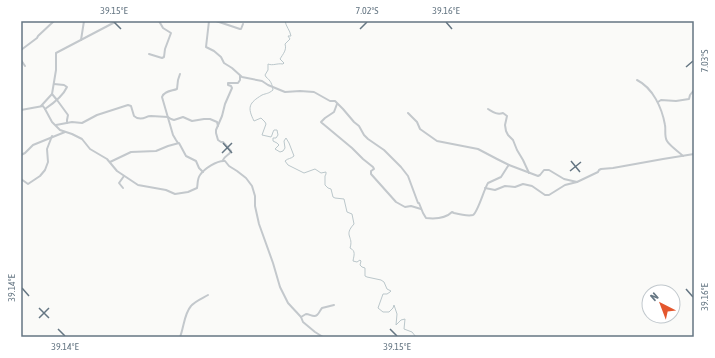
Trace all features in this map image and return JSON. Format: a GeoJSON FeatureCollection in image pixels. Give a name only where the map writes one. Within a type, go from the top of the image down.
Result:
{"type":"FeatureCollection","features":[{"type":"Feature","properties":{"kind":"street"},"geometry":{"type":"LineString","coordinates":[[21,50],[37,38],[54,21]]}},
{"type":"Feature","properties":{"kind":"street"},"geometry":{"type":"LineString","coordinates":[[81,40],[84,21]]}},
{"type":"Feature","properties":{"kind":"street"},"geometry":{"type":"LineString","coordinates":[[21,110],[41,106],[52,94],[57,65],[56,53],[117,21]]}},
{"type":"Feature","properties":{"kind":"street"},"geometry":{"type":"LineString","coordinates":[[149,54],[162,58],[164,57],[171,32],[163,28],[159,21]]}},
{"type":"Feature","properties":{"kind":"street"},"geometry":{"type":"LineString","coordinates":[[209,21],[206,46],[214,51],[224,63],[240,76],[262,81],[285,92],[314,92],[335,102],[343,109],[359,126],[364,135],[384,150],[408,176],[424,216],[427,218],[438,218],[452,212],[454,214],[473,215],[479,206],[488,182],[501,176],[509,165]]}},
{"type":"Feature","properties":{"kind":"street"},"geometry":{"type":"LineString","coordinates":[[216,21],[240,29],[243,24]]}},
{"type":"Feature","properties":{"kind":"street"},"geometry":{"type":"LineString","coordinates":[[21,62],[25,66]]}},
{"type":"Feature","properties":{"kind":"street"},"geometry":{"type":"LineString","coordinates":[[180,74],[177,89],[166,92],[162,97],[173,135],[178,143],[180,143],[186,156],[196,161],[199,168],[204,172]]}},
{"type":"Feature","properties":{"kind":"street"},"geometry":{"type":"LineString","coordinates":[[41,106],[43,106],[54,125],[64,132],[78,137],[88,147],[104,156],[117,171],[124,176],[140,186],[166,190],[175,194],[188,192],[197,188],[199,176],[210,166],[223,160],[230,153],[231,151],[224,142],[220,142],[217,139],[215,131],[232,88],[228,85],[228,83],[238,83],[240,76]]}},
{"type":"Feature","properties":{"kind":"street"},"geometry":{"type":"LineString","coordinates":[[637,80],[646,86],[658,102],[665,124],[666,140],[683,156]]}},
{"type":"Feature","properties":{"kind":"street"},"geometry":{"type":"LineString","coordinates":[[45,109],[58,100],[67,86],[54,84]]}},
{"type":"Feature","properties":{"kind":"street"},"geometry":{"type":"LineString","coordinates":[[658,102],[661,100],[689,100],[690,95],[694,90]]}},
{"type":"Feature","properties":{"kind":"street"},"geometry":{"type":"LineString","coordinates":[[52,94],[58,100],[68,116],[67,123]]}},
{"type":"Feature","properties":{"kind":"street"},"geometry":{"type":"LineString","coordinates":[[337,104],[334,112],[324,118],[321,122],[373,167],[374,169],[371,174],[396,202],[405,207],[410,206],[422,209]]}},
{"type":"Feature","properties":{"kind":"street"},"geometry":{"type":"LineString","coordinates":[[54,125],[72,122],[82,123],[97,115],[128,105],[131,106],[134,116],[137,118],[143,119],[151,116],[168,117],[174,120],[184,117],[192,121],[210,119],[217,122],[220,121]]}},
{"type":"Feature","properties":{"kind":"street"},"geometry":{"type":"LineString","coordinates":[[488,108],[497,114],[503,113],[507,116],[505,125],[506,131],[513,140],[529,173]]}},
{"type":"Feature","properties":{"kind":"street"},"geometry":{"type":"LineString","coordinates":[[408,113],[417,122],[420,129],[437,141],[477,148],[509,165],[539,176],[544,170],[547,170],[564,179],[577,182]]}},
{"type":"Feature","properties":{"kind":"street"},"geometry":{"type":"LineString","coordinates":[[217,122],[218,126]]}},
{"type":"Feature","properties":{"kind":"street"},"geometry":{"type":"LineString","coordinates":[[21,155],[33,145],[64,132]]}},
{"type":"Feature","properties":{"kind":"street"},"geometry":{"type":"LineString","coordinates":[[21,179],[28,184],[37,179],[43,173],[47,164],[47,149],[52,136]]}},
{"type":"Feature","properties":{"kind":"street"},"geometry":{"type":"LineString","coordinates":[[110,162],[131,152],[156,151],[178,143]]}},
{"type":"Feature","properties":{"kind":"street"},"geometry":{"type":"LineString","coordinates":[[485,188],[495,190],[505,186],[515,187],[523,184],[532,186],[545,195],[549,195],[565,186],[598,172],[601,169],[694,154]]}},
{"type":"Feature","properties":{"kind":"street"},"geometry":{"type":"LineString","coordinates":[[223,160],[249,181],[252,186],[256,196],[255,206],[259,224],[280,287],[288,303],[304,322],[323,337]]}},
{"type":"Feature","properties":{"kind":"street"},"geometry":{"type":"LineString","coordinates":[[123,188],[119,183],[124,176]]}},
{"type":"Feature","properties":{"kind":"street"},"geometry":{"type":"LineString","coordinates":[[180,337],[184,320],[189,308],[208,295]]}},
{"type":"Feature","properties":{"kind":"street"},"geometry":{"type":"LineString","coordinates":[[301,317],[306,314],[316,316],[322,308],[334,305]]}},
{"type":"Feature","properties":{"kind":"waterway"},"geometry":{"type":"LineString","coordinates":[[285,21],[291,36],[288,36],[290,39],[285,44],[285,50],[280,59],[284,63],[273,65],[268,64],[268,70],[265,75],[271,83],[273,90],[254,100],[250,106],[250,112],[254,121],[261,118],[265,122],[266,124],[262,135],[271,137],[274,130],[277,130],[278,135],[276,138],[273,138],[273,141],[279,145],[275,149],[280,152],[283,151],[285,148],[284,141],[286,138],[294,156],[285,161],[288,165],[304,173],[315,169],[321,173],[326,172],[325,185],[331,189],[333,197],[344,199],[347,212],[352,214],[354,224],[349,231],[349,234],[351,241],[350,248],[354,253],[353,261],[357,262],[360,260],[360,265],[365,268],[365,276],[381,280],[384,282],[387,289],[391,291],[387,294],[383,294],[378,308],[383,312],[389,312],[394,305],[397,314],[396,325],[401,320],[405,319],[404,329],[412,332],[416,337]]}}]}
